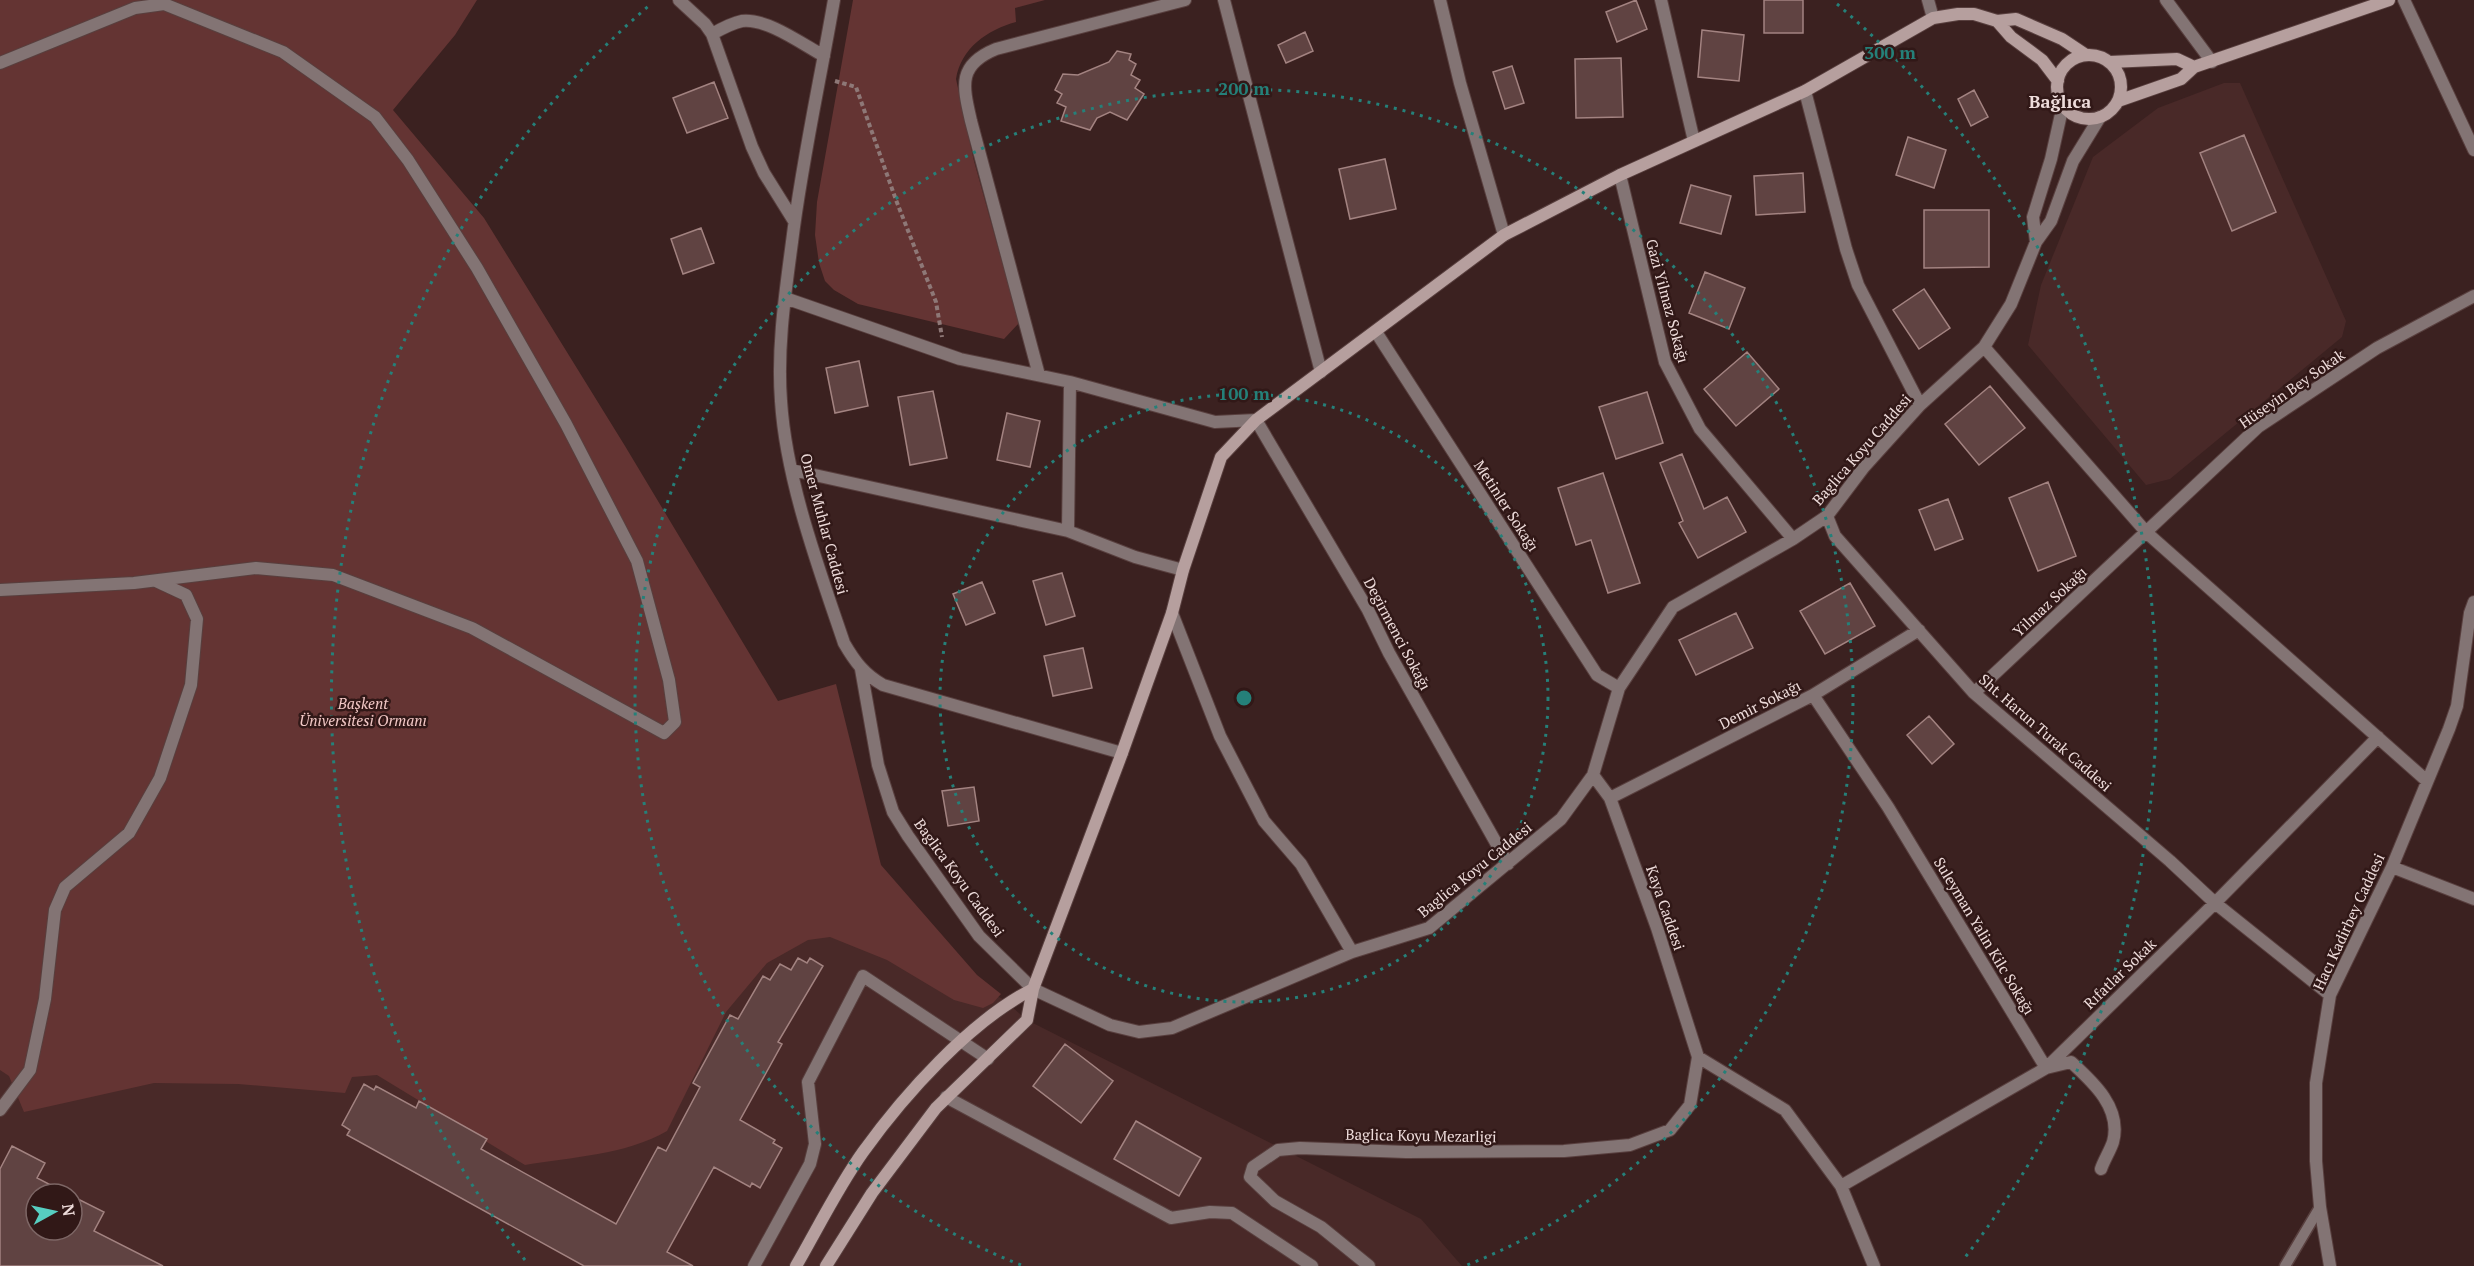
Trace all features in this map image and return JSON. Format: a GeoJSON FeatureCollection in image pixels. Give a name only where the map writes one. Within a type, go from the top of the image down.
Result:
{"type":"FeatureCollection","features":[{"type":"Feature","properties":{"kind":"street"},"geometry":{"type":"LineString","coordinates":[[680,0],[712,34],[752,147],[764,173],[794,221]]}},
{"type":"Feature","properties":{"kind":"street","name":"Omer Muhlar Caddesi"},"geometry":{"type":"LineString","coordinates":[[834,0],[794,221],[780,369],[781,403],[798,498],[844,643],[867,676],[883,685],[1122,753]]}},
{"type":"Feature","properties":{"kind":"street"},"geometry":{"type":"LineString","coordinates":[[1039,375],[971,121],[965,88],[967,73],[982,55],[996,49],[1185,0]]}},
{"type":"Feature","properties":{"kind":"street"},"geometry":{"type":"LineString","coordinates":[[1224,0],[1321,372]]}},
{"type":"Feature","properties":{"kind":"street"},"geometry":{"type":"LineString","coordinates":[[1440,0],[1460,83],[1504,235]]}},
{"type":"Feature","properties":{"kind":"street"},"geometry":{"type":"LineString","coordinates":[[1661,0],[1694,141]]}},
{"type":"Feature","properties":{"kind":"street"},"geometry":{"type":"LineString","coordinates":[[1928,0],[1933,18]]}},
{"type":"Feature","properties":{"kind":"street"},"geometry":{"type":"LineString","coordinates":[[2166,0],[2212,62]]}},
{"type":"Feature","properties":{"kind":"street"},"geometry":{"type":"LineString","coordinates":[[2086,55],[2071,60],[2060,73],[2057,89],[2063,105],[2075,116],[2100,117],[2118,101],[2181,79],[2194,67],[2389,0]]}},
{"type":"Feature","properties":{"kind":"street"},"geometry":{"type":"LineString","coordinates":[[2404,0],[2474,150]]}},
{"type":"Feature","properties":{"kind":"street"},"geometry":{"type":"LineString","coordinates":[[0,63],[135,8],[164,4],[283,52],[375,117],[408,160],[477,267],[566,424],[637,561],[669,680],[675,722],[664,733],[657,731],[472,628],[333,575],[256,568],[154,580],[0,590]]}},
{"type":"Feature","properties":{"kind":"street"},"geometry":{"type":"LineString","coordinates":[[826,1266],[872,1193],[936,1108],[1027,1020],[1033,989],[1172,613],[1183,570],[1221,457],[1256,420],[1504,235],[1620,175],[1804,91],[1933,18],[1974,14],[1997,21],[2016,19],[2035,26],[2086,55],[2103,58],[2110,62],[2119,76],[2118,101]]}},
{"type":"Feature","properties":{"kind":"street"},"geometry":{"type":"LineString","coordinates":[[1997,21],[2011,37],[2042,60],[2058,81]]}},
{"type":"Feature","properties":{"kind":"street"},"geometry":{"type":"LineString","coordinates":[[712,34],[739,22],[756,22],[824,56]]}},
{"type":"Feature","properties":{"kind":"street"},"geometry":{"type":"LineString","coordinates":[[2110,62],[2177,59],[2194,67]]}},
{"type":"Feature","properties":{"kind":"street"},"geometry":{"type":"LineString","coordinates":[[1804,91],[1846,249],[1858,285],[1920,405]]}},
{"type":"Feature","properties":{"kind":"street"},"geometry":{"type":"LineString","coordinates":[[2036,242],[2033,217],[2051,159],[2063,105]]}},
{"type":"Feature","properties":{"kind":"street"},"geometry":{"type":"LineString","coordinates":[[2036,242],[2051,221],[2073,161],[2100,117]]}},
{"type":"Feature","properties":{"kind":"street","name":"Gazi Yilmaz Sokağı"},"geometry":{"type":"LineString","coordinates":[[1620,175],[1665,362],[1700,429],[1793,539]]}},
{"type":"Feature","properties":{"kind":"street","name":"Baglica Koyu Caddesi"},"geometry":{"type":"LineString","coordinates":[[861,669],[878,765],[893,812],[979,936],[1033,989],[1110,1025],[1139,1032],[1172,1028],[1352,952],[1429,928],[1561,819],[1593,775],[1619,688],[1673,607],[1793,539],[1827,516],[1864,467],[1920,405],[1984,347],[2016,294],[2036,242]]}},
{"type":"Feature","properties":{"kind":"street","name":"Hüseyin Bey Sokak"},"geometry":{"type":"LineString","coordinates":[[2147,533],[2258,427],[2377,348],[2474,296]]}},
{"type":"Feature","properties":{"kind":"street"},"geometry":{"type":"LineString","coordinates":[[785,298],[960,359],[1070,382],[1215,422],[1256,420]]}},
{"type":"Feature","properties":{"kind":"street","name":"Metinler Sokağı"},"geometry":{"type":"LineString","coordinates":[[1376,332],[1597,675],[1619,688]]}},
{"type":"Feature","properties":{"kind":"street"},"geometry":{"type":"LineString","coordinates":[[1984,347],[2147,533],[2427,781]]}},
{"type":"Feature","properties":{"kind":"street"},"geometry":{"type":"LineString","coordinates":[[1068,531],[1070,382]]}},
{"type":"Feature","properties":{"kind":"street","name":"Degirmenci Sokağı"},"geometry":{"type":"LineString","coordinates":[[1256,420],[1368,609],[1389,653],[1508,864]]}},
{"type":"Feature","properties":{"kind":"street"},"geometry":{"type":"LineString","coordinates":[[792,470],[1068,531],[1135,557],[1183,570]]}},
{"type":"Feature","properties":{"kind":"street","name":"Sht. Harun Turak Caddesi"},"geometry":{"type":"LineString","coordinates":[[1827,516],[1835,536],[1974,693],[2216,903],[2330,995]]}},
{"type":"Feature","properties":{"kind":"street","name":"Yilmaz Sokağı"},"geometry":{"type":"LineString","coordinates":[[1974,693],[2147,533]]}},
{"type":"Feature","properties":{"kind":"street"},"geometry":{"type":"LineString","coordinates":[[0,1110],[30,1070],[45,999],[55,910],[58,902],[65,887],[129,833],[160,778],[191,686],[198,619],[186,595],[154,580]]}},
{"type":"Feature","properties":{"kind":"street","name":"Hacı Kadirbey Caddesi"},"geometry":{"type":"LineString","coordinates":[[2330,1266],[2320,1207],[2316,1161],[2316,1083],[2330,995],[2392,867],[2457,706],[2470,613],[2474,602]]}},
{"type":"Feature","properties":{"kind":"street"},"geometry":{"type":"LineString","coordinates":[[1172,613],[1220,736],[1264,821],[1301,864],[1352,952]]}},
{"type":"Feature","properties":{"kind":"street","name":"Demir Sokağı"},"geometry":{"type":"LineString","coordinates":[[1610,798],[1813,695],[1919,630]]}},
{"type":"Feature","properties":{"kind":"street","name":"Suleyman Yalin Kilc Sokağı"},"geometry":{"type":"LineString","coordinates":[[1813,695],[1888,807],[2046,1068]]}},
{"type":"Feature","properties":{"kind":"street","name":"Rıfatlar Sokak"},"geometry":{"type":"LineString","coordinates":[[2046,1068],[2216,903],[2378,737]]}},
{"type":"Feature","properties":{"kind":"street","name":"Kaya Caddesi"},"geometry":{"type":"LineString","coordinates":[[1593,775],[1610,798],[1657,928],[1698,1057]]}},
{"type":"Feature","properties":{"kind":"street"},"geometry":{"type":"LineString","coordinates":[[2392,867],[2474,899]]}},
{"type":"Feature","properties":{"kind":"street"},"geometry":{"type":"LineString","coordinates":[[754,1266],[810,1164],[815,1144],[808,1082],[862,976],[988,1059]]}},
{"type":"Feature","properties":{"kind":"street"},"geometry":{"type":"LineString","coordinates":[[796,1266],[862,1153],[897,1108],[962,1042],[1007,1002],[1033,989]]}},
{"type":"Feature","properties":{"kind":"street"},"geometry":{"type":"LineString","coordinates":[[1698,1057],[1785,1110],[1841,1186],[1874,1266]]}},
{"type":"Feature","properties":{"kind":"street","name":"Baglica Koyu Mezarligi"},"geometry":{"type":"LineString","coordinates":[[1369,1266],[1321,1227],[1275,1201],[1250,1177],[1253,1167],[1278,1150],[1300,1148],[1406,1152],[1564,1151],[1630,1145],[1670,1130],[1690,1105],[1698,1057]]}},
{"type":"Feature","properties":{"kind":"street"},"geometry":{"type":"LineString","coordinates":[[1841,1186],[2046,1068],[2071,1062],[2094,1083],[2108,1103],[2113,1121],[2113,1142],[2101,1169]]}},
{"type":"Feature","properties":{"kind":"street"},"geometry":{"type":"LineString","coordinates":[[946,1097],[1171,1218],[1210,1212],[1232,1213],[1312,1266]]}},
{"type":"Feature","properties":{"kind":"lane"},"geometry":{"type":"LineString","coordinates":[[2284,1266],[2320,1207]]}},
{"type":"Feature","properties":{"kind":"path"},"geometry":{"type":"LineString","coordinates":[[820,77],[856,87],[896,200],[936,302],[944,353]]}},
{"type":"Feature","properties":{"kind":"shaded area"},"geometry":{"type":"Polygon","coordinates":[[[2224,83],[2240,83],[2346,321],[2342,337],[2170,479],[2146,485],[2028,345],[2041,285],[2093,157],[2158,108],[2224,83]]]}},
{"type":"Feature","properties":{"kind":"shaded area"},"geometry":{"type":"Polygon","coordinates":[[[0,816],[623,818],[1003,999],[1027,1020],[1421,1219],[1462,1266],[0,1266],[0,816]]]}},
{"type":"Feature","properties":{"kind":"green space","name":"Başkent Üniversitesi Ormanı"},"geometry":{"type":"Polygon","coordinates":[[[0,0],[477,0],[455,35],[393,110],[484,218],[625,446],[778,701],[836,684],[881,865],[977,975],[1001,994],[993,1003],[983,1008],[954,1000],[887,960],[830,937],[808,940],[767,963],[726,1012],[667,1131],[651,1139],[616,1150],[525,1165],[377,1075],[352,1077],[345,1093],[238,1084],[154,1083],[24,1112],[9,1076],[0,1070],[0,0]]]}},
{"type":"Feature","properties":{"kind":"green space"},"geometry":{"type":"Polygon","coordinates":[[[853,0],[1045,0],[1015,8],[1016,22],[995,30],[977,42],[963,58],[956,79],[974,161],[1019,323],[1004,339],[858,304],[834,290],[825,281],[819,263],[815,235],[817,202],[853,0]]]}},
{"type":"Feature","properties":{"kind":"building"},"geometry":{"type":"Polygon","coordinates":[[[1636,0],[1647,29],[1617,42],[1606,12],[1636,0]]]}},
{"type":"Feature","properties":{"kind":"building"},"geometry":{"type":"Polygon","coordinates":[[[1764,0],[1803,0],[1803,33],[1764,33],[1764,0]]]}},
{"type":"Feature","properties":{"kind":"building"},"geometry":{"type":"Polygon","coordinates":[[[1702,30],[1744,35],[1739,81],[1698,77],[1702,30]]]}},
{"type":"Feature","properties":{"kind":"building"},"geometry":{"type":"Polygon","coordinates":[[[1305,32],[1313,51],[1286,63],[1278,45],[1305,32]]]}},
{"type":"Feature","properties":{"kind":"building"},"geometry":{"type":"Polygon","coordinates":[[[1117,51],[1131,54],[1129,60],[1136,64],[1131,75],[1140,80],[1135,88],[1144,94],[1127,120],[1110,112],[1097,118],[1090,130],[1061,121],[1066,107],[1057,103],[1062,94],[1055,90],[1063,74],[1078,75],[1109,62],[1117,51]]]}},
{"type":"Feature","properties":{"kind":"building"},"geometry":{"type":"Polygon","coordinates":[[[1621,58],[1623,117],[1576,118],[1575,59],[1621,58]]]}},
{"type":"Feature","properties":{"kind":"building"},"geometry":{"type":"Polygon","coordinates":[[[1512,66],[1524,103],[1505,109],[1493,72],[1512,66]]]}},
{"type":"Feature","properties":{"kind":"building"},"geometry":{"type":"Polygon","coordinates":[[[714,82],[728,118],[687,133],[673,98],[714,82]]]}},
{"type":"Feature","properties":{"kind":"building"},"geometry":{"type":"Polygon","coordinates":[[[1974,90],[1988,117],[1971,126],[1958,99],[1974,90]]]}},
{"type":"Feature","properties":{"kind":"building"},"geometry":{"type":"Polygon","coordinates":[[[2244,135],[2276,212],[2232,231],[2200,153],[2244,135]]]}},
{"type":"Feature","properties":{"kind":"building"},"geometry":{"type":"Polygon","coordinates":[[[1908,137],[1946,150],[1934,188],[1896,175],[1908,137]]]}},
{"type":"Feature","properties":{"kind":"building"},"geometry":{"type":"Polygon","coordinates":[[[1385,159],[1396,209],[1350,219],[1339,169],[1385,159]]]}},
{"type":"Feature","properties":{"kind":"building"},"geometry":{"type":"Polygon","coordinates":[[[1803,173],[1805,212],[1756,215],[1754,176],[1803,173]]]}},
{"type":"Feature","properties":{"kind":"building"},"geometry":{"type":"Polygon","coordinates":[[[1691,185],[1731,196],[1721,234],[1680,223],[1691,185]]]}},
{"type":"Feature","properties":{"kind":"building"},"geometry":{"type":"Polygon","coordinates":[[[1924,210],[1989,210],[1989,267],[1924,268],[1924,210]]]}},
{"type":"Feature","properties":{"kind":"building"},"geometry":{"type":"Polygon","coordinates":[[[701,228],[714,263],[683,274],[671,239],[701,228]]]}},
{"type":"Feature","properties":{"kind":"building"},"geometry":{"type":"Polygon","coordinates":[[[1705,272],[1745,288],[1729,329],[1689,313],[1705,272]]]}},
{"type":"Feature","properties":{"kind":"building"},"geometry":{"type":"Polygon","coordinates":[[[1924,289],[1950,328],[1919,349],[1893,310],[1924,289]]]}},
{"type":"Feature","properties":{"kind":"building"},"geometry":{"type":"Polygon","coordinates":[[[1747,352],[1779,389],[1736,426],[1704,389],[1747,352]]]}},
{"type":"Feature","properties":{"kind":"building"},"geometry":{"type":"Polygon","coordinates":[[[859,361],[868,406],[835,413],[826,368],[859,361]]]}},
{"type":"Feature","properties":{"kind":"building"},"geometry":{"type":"Polygon","coordinates":[[[1990,386],[2025,428],[1979,465],[1945,424],[1990,386]]]}},
{"type":"Feature","properties":{"kind":"building"},"geometry":{"type":"Polygon","coordinates":[[[933,391],[947,458],[910,465],[898,397],[933,391]]]}},
{"type":"Feature","properties":{"kind":"building"},"geometry":{"type":"Polygon","coordinates":[[[1647,392],[1663,443],[1616,459],[1599,407],[1647,392]]]}},
{"type":"Feature","properties":{"kind":"building"},"geometry":{"type":"Polygon","coordinates":[[[1007,413],[1040,421],[1030,467],[997,460],[1007,413]]]}},
{"type":"Feature","properties":{"kind":"building"},"geometry":{"type":"Polygon","coordinates":[[[1682,454],[1704,509],[1727,497],[1746,532],[1698,558],[1679,523],[1683,521],[1660,463],[1682,454]]]}},
{"type":"Feature","properties":{"kind":"building"},"geometry":{"type":"Polygon","coordinates":[[[1603,473],[1640,583],[1608,593],[1591,540],[1576,545],[1558,488],[1603,473]]]}},
{"type":"Feature","properties":{"kind":"building"},"geometry":{"type":"Polygon","coordinates":[[[2048,482],[2076,556],[2038,571],[2009,498],[2048,482]]]}},
{"type":"Feature","properties":{"kind":"building"},"geometry":{"type":"Polygon","coordinates":[[[1948,499],[1963,539],[1935,550],[1919,510],[1948,499]]]}},
{"type":"Feature","properties":{"kind":"building"},"geometry":{"type":"Polygon","coordinates":[[[1062,573],[1075,616],[1046,625],[1033,581],[1062,573]]]}},
{"type":"Feature","properties":{"kind":"building"},"geometry":{"type":"Polygon","coordinates":[[[982,582],[995,613],[966,625],[953,594],[982,582]]]}},
{"type":"Feature","properties":{"kind":"building"},"geometry":{"type":"Polygon","coordinates":[[[1850,583],[1875,626],[1825,654],[1800,611],[1850,583]]]}},
{"type":"Feature","properties":{"kind":"building"},"geometry":{"type":"Polygon","coordinates":[[[1736,613],[1753,648],[1696,675],[1679,640],[1736,613]]]}},
{"type":"Feature","properties":{"kind":"building"},"geometry":{"type":"Polygon","coordinates":[[[1083,648],[1092,688],[1053,696],[1044,656],[1083,648]]]}},
{"type":"Feature","properties":{"kind":"building"},"geometry":{"type":"Polygon","coordinates":[[[1929,716],[1954,744],[1932,764],[1907,735],[1929,716]]]}},
{"type":"Feature","properties":{"kind":"building"},"geometry":{"type":"Polygon","coordinates":[[[974,787],[979,821],[948,826],[942,791],[974,787]]]}},
{"type":"Feature","properties":{"kind":"building"},"geometry":{"type":"Polygon","coordinates":[[[798,958],[807,963],[810,958],[823,966],[778,1042],[782,1044],[740,1120],[775,1140],[773,1143],[782,1148],[760,1188],[752,1183],[750,1187],[714,1167],[667,1252],[693,1266],[584,1266],[347,1135],[350,1130],[342,1125],[364,1084],[374,1090],[376,1086],[416,1108],[419,1101],[487,1139],[481,1149],[616,1224],[658,1147],[666,1151],[700,1087],[693,1083],[730,1015],[738,1019],[763,976],[770,980],[780,964],[791,970],[798,958]]]}},
{"type":"Feature","properties":{"kind":"building"},"geometry":{"type":"Polygon","coordinates":[[[1065,1044],[1113,1081],[1081,1123],[1033,1086],[1065,1044]]]}},
{"type":"Feature","properties":{"kind":"building"},"geometry":{"type":"Polygon","coordinates":[[[1136,1121],[1201,1158],[1179,1196],[1114,1159],[1136,1121]]]}},
{"type":"Feature","properties":{"kind":"building"},"geometry":{"type":"Polygon","coordinates":[[[12,1146],[45,1163],[37,1178],[45,1182],[24,1182],[24,1242],[84,1242],[84,1202],[104,1212],[94,1231],[163,1266],[0,1266],[0,1169],[12,1146]]]}},
{"type":"Feature","properties":{"kind":"district","name":"Bağlıca"},"geometry":{"type":"Point","coordinates":[2060,102]}}]}
